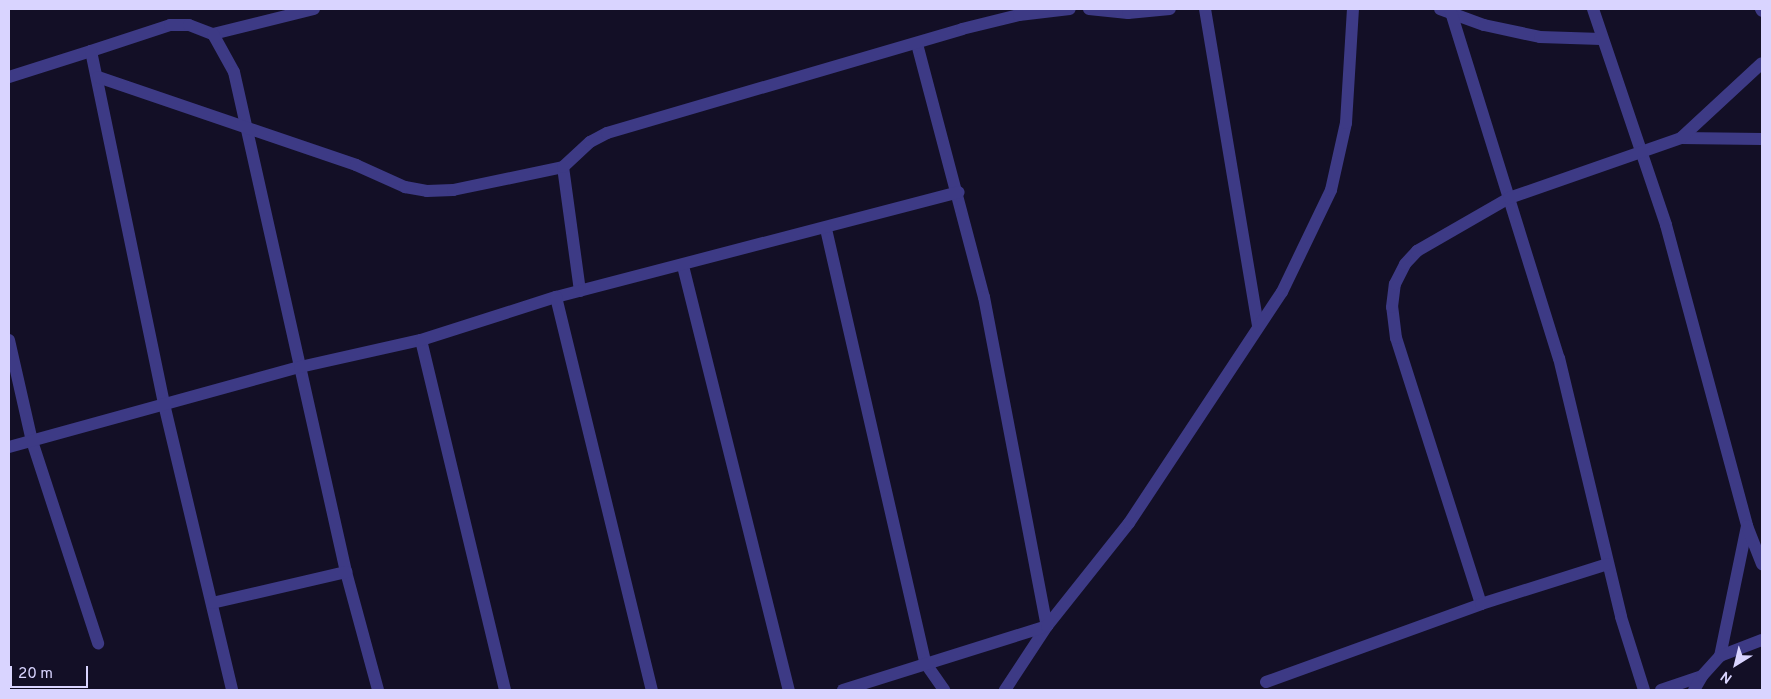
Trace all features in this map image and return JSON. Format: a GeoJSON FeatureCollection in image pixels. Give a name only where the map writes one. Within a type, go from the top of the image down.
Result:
{"type":"FeatureCollection","features":[{"type":"Feature","properties":{"kind":"street"},"geometry":{"type":"LineString","coordinates":[[9,77],[170,25],[189,25],[213,34],[314,9]]}},
{"type":"Feature","properties":{"kind":"street"},"geometry":{"type":"LineString","coordinates":[[98,77],[247,130],[356,165],[405,186],[427,191],[453,190],[563,167],[590,142],[607,134],[1019,14],[1070,9]]}},
{"type":"Feature","properties":{"kind":"street"},"geometry":{"type":"LineString","coordinates":[[1089,9],[1128,13],[1170,9]]}},
{"type":"Feature","properties":{"kind":"street"},"geometry":{"type":"LineString","coordinates":[[1205,9],[1258,327]]}},
{"type":"Feature","properties":{"kind":"street"},"geometry":{"type":"LineString","coordinates":[[1005,690],[1047,626],[1155,486],[1282,292],[1331,190],[1346,123],[1353,9]]}},
{"type":"Feature","properties":{"kind":"street"},"geometry":{"type":"LineString","coordinates":[[1593,9],[1601,39],[1643,150],[1701,348],[1747,526],[1762,564]]}},
{"type":"Feature","properties":{"kind":"street"},"geometry":{"type":"LineString","coordinates":[[1447,11],[1540,37],[1601,39]]}},
{"type":"Feature","properties":{"kind":"street"},"geometry":{"type":"LineString","coordinates":[[1447,11],[1509,198],[1559,358],[1608,564],[1644,690]]}},
{"type":"Feature","properties":{"kind":"street"},"geometry":{"type":"LineString","coordinates":[[213,34],[234,72],[346,572],[378,690]]}},
{"type":"Feature","properties":{"kind":"street"},"geometry":{"type":"LineString","coordinates":[[917,44],[959,192],[1001,374],[1047,626]]}},
{"type":"Feature","properties":{"kind":"street"},"geometry":{"type":"LineString","coordinates":[[92,51],[164,404],[232,690]]}},
{"type":"Feature","properties":{"kind":"street"},"geometry":{"type":"LineString","coordinates":[[1681,138],[1762,63]]}},
{"type":"Feature","properties":{"kind":"street"},"geometry":{"type":"LineString","coordinates":[[1481,604],[1396,338],[1392,307],[1395,284],[1417,251],[1509,198],[1533,192],[1576,172],[1681,138],[1762,139]]}},
{"type":"Feature","properties":{"kind":"street"},"geometry":{"type":"LineString","coordinates":[[563,167],[580,291]]}},
{"type":"Feature","properties":{"kind":"street"},"geometry":{"type":"LineString","coordinates":[[9,447],[300,367],[422,340],[556,297],[826,229],[959,192]]}},
{"type":"Feature","properties":{"kind":"street"},"geometry":{"type":"LineString","coordinates":[[826,229],[926,664],[944,690]]}},
{"type":"Feature","properties":{"kind":"street"},"geometry":{"type":"LineString","coordinates":[[683,266],[789,690]]}},
{"type":"Feature","properties":{"kind":"street"},"geometry":{"type":"LineString","coordinates":[[556,297],[652,690]]}},
{"type":"Feature","properties":{"kind":"street"},"geometry":{"type":"LineString","coordinates":[[9,340],[32,441],[98,643]]}},
{"type":"Feature","properties":{"kind":"street"},"geometry":{"type":"LineString","coordinates":[[422,340],[504,690]]}},
{"type":"Feature","properties":{"kind":"street"},"geometry":{"type":"LineString","coordinates":[[1720,656],[1747,526]]}},
{"type":"Feature","properties":{"kind":"street"},"geometry":{"type":"LineString","coordinates":[[1266,682],[1481,604],[1608,564]]}},
{"type":"Feature","properties":{"kind":"street"},"geometry":{"type":"LineString","coordinates":[[212,603],[346,572]]}},
{"type":"Feature","properties":{"kind":"street"},"geometry":{"type":"LineString","coordinates":[[843,690],[1047,626]]}},
{"type":"Feature","properties":{"kind":"street"},"geometry":{"type":"LineString","coordinates":[[1694,690],[1702,676],[1720,656],[1762,640]]}},
{"type":"Feature","properties":{"kind":"street"},"geometry":{"type":"LineString","coordinates":[[1660,690],[1702,676]]}}]}
